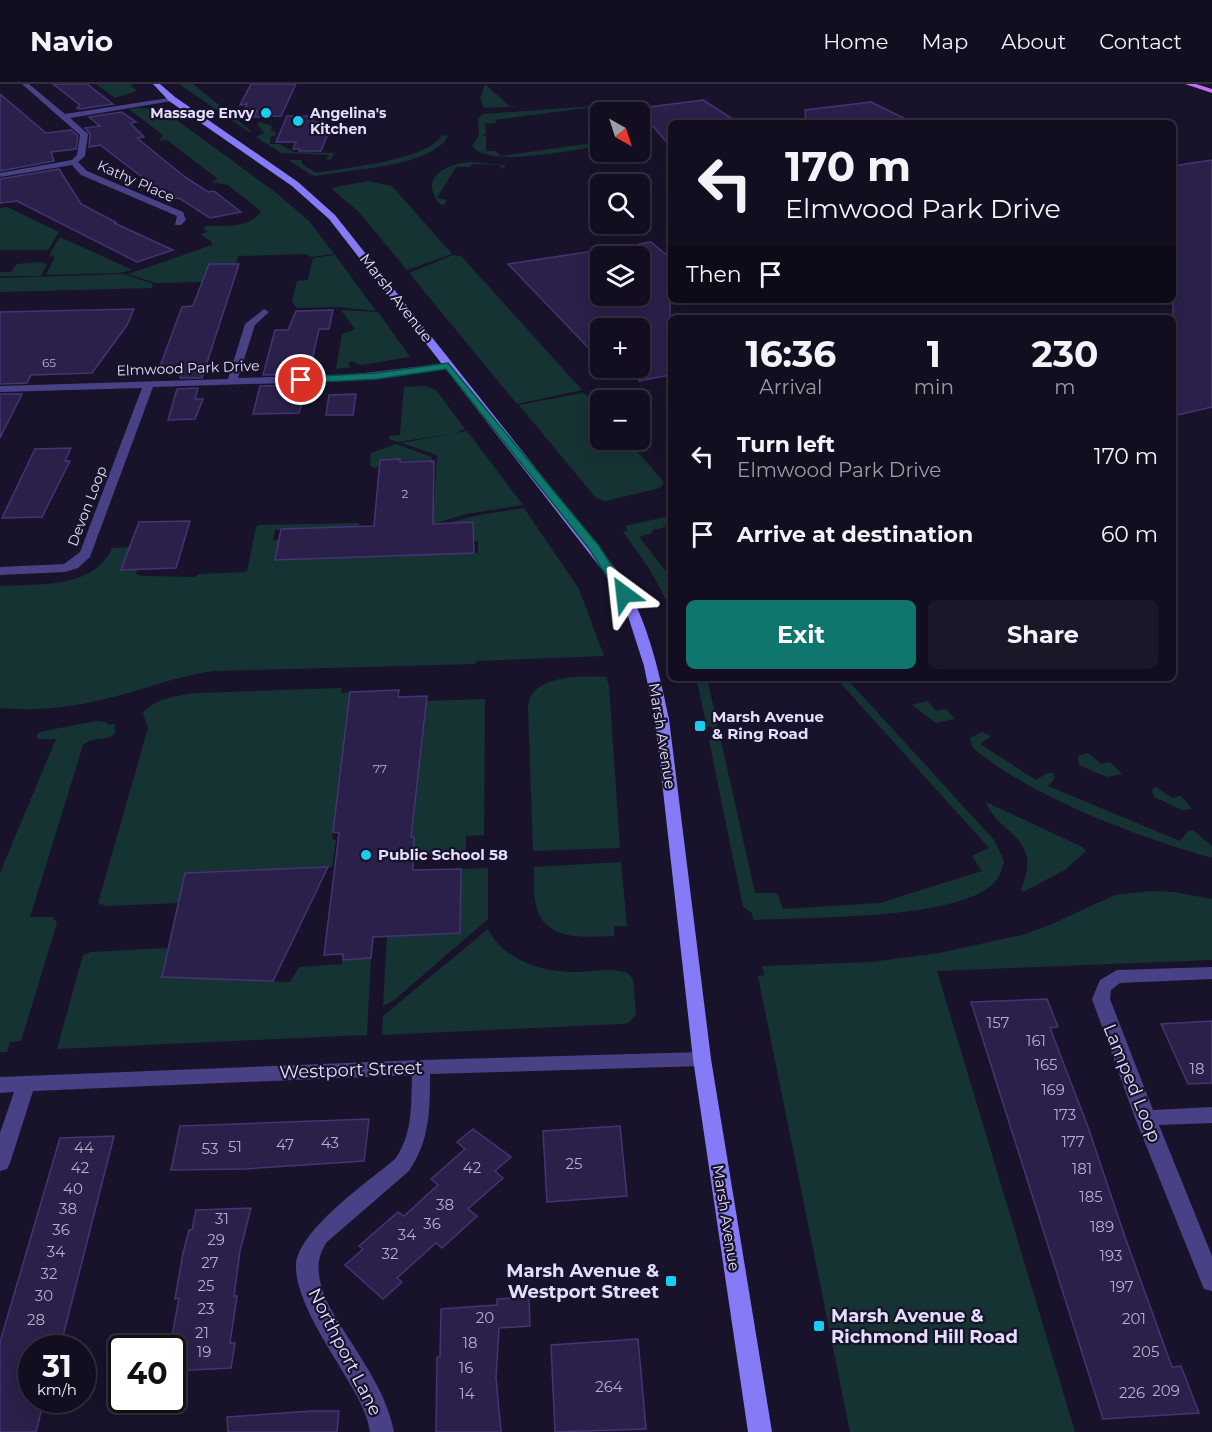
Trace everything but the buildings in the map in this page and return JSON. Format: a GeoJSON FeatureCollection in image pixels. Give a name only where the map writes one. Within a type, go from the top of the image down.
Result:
{"type":"FeatureCollection","features":[{"type":"Feature","properties":{"kind":"main road"},"geometry":{"type":"LineString","coordinates":[[1188,84],[1212,92]]}},
{"type":"Feature","properties":{"kind":"street"},"geometry":{"type":"LineString","coordinates":[[0,175],[74,162],[81,156],[85,137],[25,84]]}},
{"type":"Feature","properties":{"kind":"street","name":"Marsh Avenue"},"geometry":{"type":"LineString","coordinates":[[156,84],[169,97],[315,200],[332,217],[595,549],[634,613],[651,666],[662,719],[702,1059],[759,1432]]}},
{"type":"Feature","properties":{"kind":"street"},"geometry":{"type":"LineString","coordinates":[[60,114],[169,97]]}},
{"type":"Feature","properties":{"kind":"street","name":"Kathy Place"},"geometry":{"type":"LineString","coordinates":[[74,162],[84,173],[180,214],[183,218],[178,223]]}},
{"type":"Feature","properties":{"kind":"street"},"geometry":{"type":"LineString","coordinates":[[232,382],[250,324],[264,312]]}},
{"type":"Feature","properties":{"kind":"street","name":"Elmwood Park Drive"},"geometry":{"type":"LineString","coordinates":[[0,389],[348,378],[448,366]]}},
{"type":"Feature","properties":{"kind":"street","name":"Devon Loop"},"geometry":{"type":"LineString","coordinates":[[0,571],[64,568],[74,565],[86,554],[149,384]]}},
{"type":"Feature","properties":{"kind":"street","name":"Lamped Loop"},"geometry":{"type":"LineString","coordinates":[[1210,1272],[1145,1118],[1101,1004],[1104,986],[1117,977],[1212,973]]}},
{"type":"Feature","properties":{"kind":"street","name":"Westport Street"},"geometry":{"type":"LineString","coordinates":[[0,1085],[421,1067],[702,1059]]}},
{"type":"Feature","properties":{"kind":"street","name":"Northport Lane"},"geometry":{"type":"LineString","coordinates":[[382,1432],[379,1414],[311,1292],[306,1271],[310,1250],[320,1236],[402,1165],[413,1152],[418,1138],[421,1067]]}},
{"type":"Feature","properties":{"kind":"street"},"geometry":{"type":"LineString","coordinates":[[0,1163],[26,1084]]}},
{"type":"Feature","properties":{"kind":"street"},"geometry":{"type":"LineString","coordinates":[[1145,1118],[1212,1115]]}},
{"type":"Feature","properties":{"kind":"green space"},"geometry":{"type":"Polygon","coordinates":[[[96,84],[133,84],[131,85],[137,91],[115,98],[96,84]]]}},
{"type":"Feature","properties":{"kind":"green space"},"geometry":{"type":"Polygon","coordinates":[[[179,84],[193,84],[251,131],[249,132],[179,84]]]}},
{"type":"Feature","properties":{"kind":"green space"},"geometry":{"type":"Polygon","coordinates":[[[485,84],[509,106],[522,106],[484,108],[480,98],[485,84]]]}},
{"type":"Feature","properties":{"kind":"green space"},"geometry":{"type":"Polygon","coordinates":[[[590,106],[495,120],[496,123],[485,123],[486,134],[482,135],[486,136],[486,151],[495,151],[501,156],[590,143],[590,147],[533,156],[513,157],[495,156],[481,153],[472,146],[479,135],[478,118],[483,114],[590,106]]]}},
{"type":"Feature","properties":{"kind":"green space"},"geometry":{"type":"Polygon","coordinates":[[[129,109],[163,110],[275,192],[309,221],[334,254],[311,257],[306,254],[238,256],[236,264],[209,264],[202,282],[155,283],[128,274],[212,245],[212,242],[200,234],[208,232],[203,228],[206,226],[244,223],[251,221],[261,211],[228,185],[211,182],[218,179],[167,140],[159,141],[163,135],[129,109]]]}},
{"type":"Feature","properties":{"kind":"green space"},"geometry":{"type":"Polygon","coordinates":[[[260,122],[272,126],[271,130],[276,132],[275,136],[271,136],[270,144],[279,144],[294,152],[334,153],[331,159],[326,160],[329,155],[281,153],[256,137],[264,133],[257,124],[260,122]]]}},
{"type":"Feature","properties":{"kind":"green space"},"geometry":{"type":"Polygon","coordinates":[[[442,135],[448,136],[439,146],[426,154],[389,165],[317,176],[311,175],[289,160],[302,160],[302,164],[316,173],[385,162],[421,151],[434,144],[442,135]]]}},
{"type":"Feature","properties":{"kind":"green space"},"geometry":{"type":"Polygon","coordinates":[[[471,162],[506,165],[502,169],[500,165],[473,164],[469,167],[456,167],[437,198],[447,200],[441,205],[434,195],[432,187],[438,174],[453,165],[471,162]]]}},
{"type":"Feature","properties":{"kind":"green space"},"geometry":{"type":"Polygon","coordinates":[[[368,181],[392,186],[452,254],[407,270],[359,212],[331,188],[368,181]]]}},
{"type":"Feature","properties":{"kind":"green space"},"geometry":{"type":"Polygon","coordinates":[[[7,207],[59,232],[48,250],[0,250],[0,208],[7,207]]]}},
{"type":"Feature","properties":{"kind":"green space"},"geometry":{"type":"Polygon","coordinates":[[[60,237],[133,270],[119,273],[46,275],[55,257],[49,255],[60,237]]]}},
{"type":"Feature","properties":{"kind":"green space"},"geometry":{"type":"Polygon","coordinates":[[[335,255],[376,311],[338,307],[297,308],[292,302],[297,281],[308,280],[313,258],[335,255]]]}},
{"type":"Feature","properties":{"kind":"green space"},"geometry":{"type":"Polygon","coordinates":[[[453,255],[461,256],[582,390],[517,404],[409,273],[453,255]]]}},
{"type":"Feature","properties":{"kind":"green space"},"geometry":{"type":"Polygon","coordinates":[[[40,262],[47,264],[41,276],[0,276],[0,272],[11,272],[17,264],[40,262]]]}},
{"type":"Feature","properties":{"kind":"green space"},"geometry":{"type":"Polygon","coordinates":[[[124,274],[153,284],[152,288],[0,292],[0,278],[124,274]]]}},
{"type":"Feature","properties":{"kind":"green space"},"geometry":{"type":"Polygon","coordinates":[[[341,310],[378,312],[410,357],[361,365],[351,361],[348,364],[351,367],[336,369],[342,334],[355,329],[341,310]]]}},
{"type":"Feature","properties":{"kind":"green space"},"geometry":{"type":"Polygon","coordinates":[[[426,386],[436,390],[465,429],[456,433],[398,442],[389,439],[389,436],[400,435],[404,387],[426,386]]]}},
{"type":"Feature","properties":{"kind":"green space"},"geometry":{"type":"Polygon","coordinates":[[[586,394],[590,399],[590,450],[636,450],[664,482],[660,488],[605,501],[596,498],[519,405],[586,394]]]}},
{"type":"Feature","properties":{"kind":"green space"},"geometry":{"type":"Polygon","coordinates":[[[467,431],[523,505],[466,514],[433,524],[437,455],[402,443],[467,431]]]}},
{"type":"Feature","properties":{"kind":"green space"},"geometry":{"type":"Polygon","coordinates":[[[396,444],[432,457],[432,461],[380,460],[379,466],[374,468],[370,465],[371,453],[396,444]]]}},
{"type":"Feature","properties":{"kind":"green space"},"geometry":{"type":"Polygon","coordinates":[[[524,508],[579,589],[604,656],[476,661],[475,664],[214,671],[185,676],[76,705],[38,709],[0,708],[0,586],[47,584],[79,578],[104,561],[112,548],[137,547],[135,553],[127,553],[122,569],[137,569],[136,574],[141,576],[194,577],[199,574],[247,572],[256,527],[259,525],[359,523],[359,526],[275,530],[273,540],[279,540],[275,560],[478,553],[478,541],[473,541],[473,522],[448,523],[479,515],[524,508]]]}},
{"type":"Feature","properties":{"kind":"green space"},"geometry":{"type":"Polygon","coordinates":[[[668,516],[668,526],[653,530],[652,533],[639,537],[668,573],[668,603],[649,568],[623,532],[628,530],[625,526],[668,516]]]}},
{"type":"Feature","properties":{"kind":"green space"},"geometry":{"type":"Polygon","coordinates":[[[572,677],[606,677],[609,686],[620,848],[533,851],[528,706],[532,696],[538,688],[548,682],[572,677]]]}},
{"type":"Feature","properties":{"kind":"green space"},"geometry":{"type":"Polygon","coordinates":[[[697,681],[708,681],[755,893],[777,893],[783,909],[880,903],[982,871],[972,856],[989,848],[839,681],[849,681],[994,840],[1004,861],[997,880],[973,896],[946,905],[913,911],[842,917],[753,920],[752,913],[743,907],[709,740],[713,740],[712,727],[707,727],[697,681]]]}},
{"type":"Feature","properties":{"kind":"green space"},"geometry":{"type":"Polygon","coordinates":[[[342,688],[341,693],[350,692],[332,839],[336,840],[332,867],[185,872],[179,903],[106,906],[98,903],[148,728],[143,713],[148,708],[168,698],[197,693],[342,688]]]}},
{"type":"Feature","properties":{"kind":"green space"},"geometry":{"type":"Polygon","coordinates":[[[485,699],[484,835],[466,836],[466,854],[413,856],[414,837],[411,837],[427,701],[485,699]]]}},
{"type":"Feature","properties":{"kind":"green space"},"geometry":{"type":"Polygon","coordinates":[[[927,701],[937,711],[946,709],[955,719],[936,723],[912,705],[927,701]]]}},
{"type":"Feature","properties":{"kind":"green space"},"geometry":{"type":"Polygon","coordinates":[[[96,721],[109,725],[115,724],[115,733],[83,745],[30,917],[53,917],[57,923],[21,1041],[10,1042],[7,1052],[0,1052],[0,873],[56,739],[38,739],[37,736],[39,732],[96,721]]]}},
{"type":"Feature","properties":{"kind":"green space"},"geometry":{"type":"Polygon","coordinates":[[[982,732],[991,736],[980,744],[1036,780],[1047,773],[1053,773],[1055,778],[1048,786],[1180,841],[1188,831],[1193,830],[1212,846],[1212,858],[1151,839],[1054,799],[996,765],[972,747],[970,738],[982,732]]]}},
{"type":"Feature","properties":{"kind":"green space"},"geometry":{"type":"Polygon","coordinates":[[[1088,753],[1101,764],[1110,762],[1122,774],[1107,777],[1079,765],[1078,756],[1088,753]]]}},
{"type":"Feature","properties":{"kind":"green space"},"geometry":{"type":"Polygon","coordinates":[[[1156,787],[1172,798],[1181,796],[1192,809],[1182,810],[1154,797],[1152,790],[1156,787]]]}},
{"type":"Feature","properties":{"kind":"green space"},"geometry":{"type":"Polygon","coordinates":[[[986,802],[1082,847],[1086,851],[1065,870],[1023,892],[1021,889],[1027,871],[1027,858],[1023,847],[999,822],[986,802]]]}},
{"type":"Feature","properties":{"kind":"green space"},"geometry":{"type":"Polygon","coordinates":[[[621,862],[627,926],[614,926],[614,936],[570,935],[559,932],[542,920],[535,899],[534,867],[621,862]]]}},
{"type":"Feature","properties":{"kind":"green space"},"geometry":{"type":"Polygon","coordinates":[[[488,868],[488,919],[393,1001],[383,1006],[387,936],[460,933],[461,869],[488,868]]]}},
{"type":"Feature","properties":{"kind":"green space"},"geometry":{"type":"Polygon","coordinates":[[[1151,891],[1174,892],[1212,899],[1212,960],[937,971],[1075,1432],[850,1432],[758,976],[764,975],[762,966],[872,962],[939,953],[1022,935],[1050,925],[1115,895],[1151,891]]]}},
{"type":"Feature","properties":{"kind":"green space"},"geometry":{"type":"Polygon","coordinates":[[[488,929],[503,949],[525,963],[564,972],[608,970],[627,973],[633,979],[636,1015],[628,1023],[620,1024],[382,1035],[383,1016],[488,929]]]}},
{"type":"Feature","properties":{"kind":"green space"},"geometry":{"type":"Polygon","coordinates":[[[168,948],[162,977],[290,982],[299,967],[342,964],[343,960],[371,958],[367,1035],[57,1049],[83,955],[91,952],[168,948]]]}},
{"type":"Feature","properties":{"kind":"place","name":"Massage Envy"},"geometry":{"type":"Point","coordinates":[266,113]}},
{"type":"Feature","properties":{"kind":"place","name":"Angelina's Kitchen"},"geometry":{"type":"Point","coordinates":[298,121]}},
{"type":"Feature","properties":{"kind":"place","name":"Marsh Avenue & Ring Road"},"geometry":{"type":"Point","coordinates":[700,726]}},
{"type":"Feature","properties":{"kind":"place","name":"Public School 58"},"geometry":{"type":"Point","coordinates":[366,855]}},
{"type":"Feature","properties":{"kind":"place","name":"Marsh Avenue & Westport Street"},"geometry":{"type":"Point","coordinates":[671,1281]}},
{"type":"Feature","properties":{"kind":"place","name":"Marsh Avenue & Richmond Hill Road"},"geometry":{"type":"Point","coordinates":[819,1326]}},
{"type":"Feature","properties":{"kind":"route"},"geometry":{"type":"LineString","coordinates":[[301,380],[377,376],[448,366],[595,549],[624,594]]}}]}
